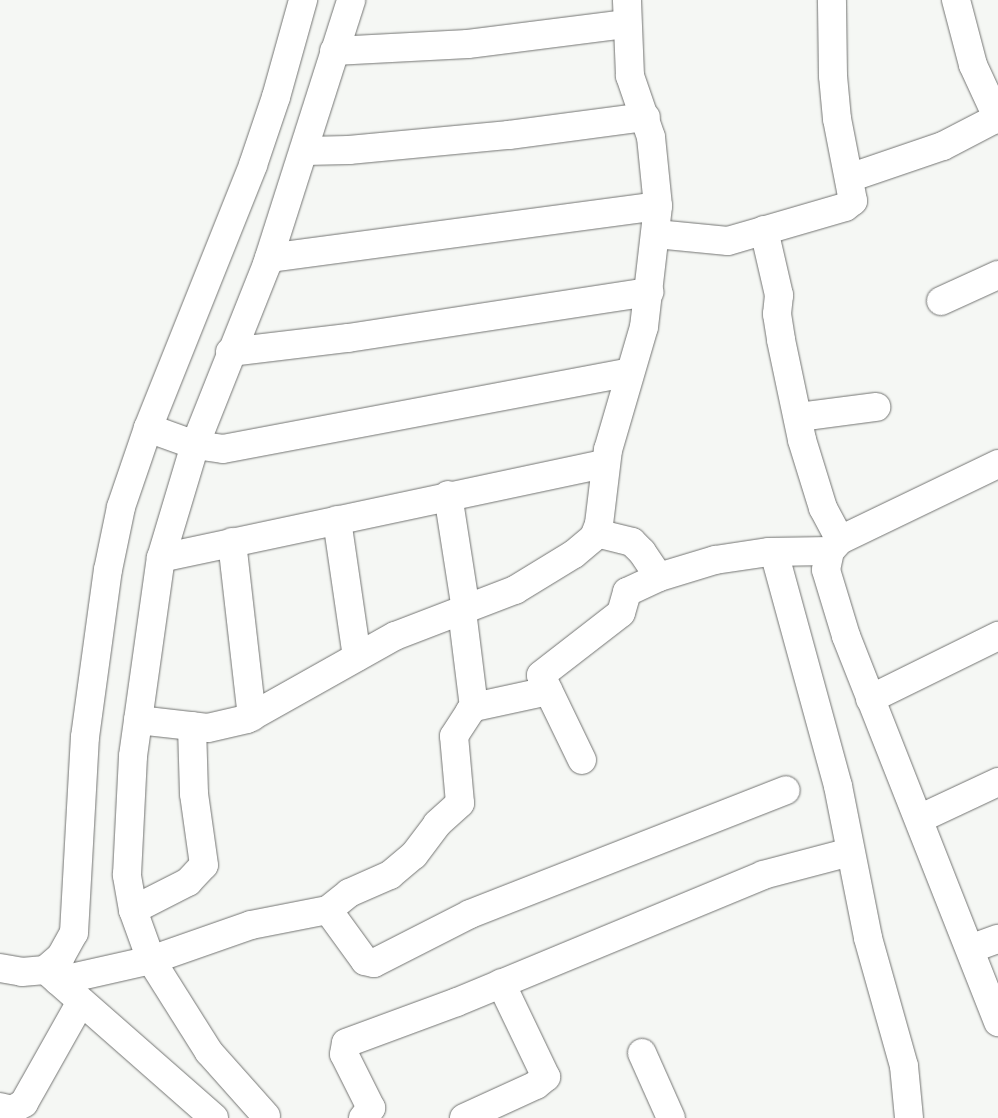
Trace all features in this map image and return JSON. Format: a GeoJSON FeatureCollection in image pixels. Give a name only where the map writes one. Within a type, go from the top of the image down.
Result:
{"type":"FeatureCollection","features":[{"type":"Feature","properties":{"kind":"street"},"geometry":{"type":"LineString","coordinates":[[52,975],[74,933],[85,737],[108,570],[122,507],[148,428],[252,165],[276,97],[303,0]]}},
{"type":"Feature","properties":{"kind":"street"},"geometry":{"type":"LineString","coordinates":[[273,1117],[209,1052],[151,960],[134,910],[127,875],[138,720],[161,558],[195,445],[230,352],[269,258],[305,151],[351,0]]}},
{"type":"Feature","properties":{"kind":"street"},"geometry":{"type":"LineString","coordinates":[[656,234],[728,241],[850,204],[853,196],[833,76],[832,0]]}},
{"type":"Feature","properties":{"kind":"street"},"geometry":{"type":"LineString","coordinates":[[849,178],[943,146],[998,119],[972,65],[956,0]]}},
{"type":"Feature","properties":{"kind":"street"},"geometry":{"type":"LineString","coordinates":[[138,720],[192,726],[227,726],[252,717],[395,636],[515,590],[587,545],[596,534],[605,464],[650,292],[658,206],[657,174],[646,117],[630,76],[627,12],[468,44],[334,51]]}},
{"type":"Feature","properties":{"kind":"street"},"geometry":{"type":"LineString","coordinates":[[305,151],[349,150],[509,135],[646,117]]}},
{"type":"Feature","properties":{"kind":"street"},"geometry":{"type":"LineString","coordinates":[[269,258],[658,206]]}},
{"type":"Feature","properties":{"kind":"street"},"geometry":{"type":"LineString","coordinates":[[764,230],[779,295],[777,314],[781,340],[815,485],[835,545],[826,560],[828,579],[870,699],[998,1022]]}},
{"type":"Feature","properties":{"kind":"street"},"geometry":{"type":"LineString","coordinates":[[941,300],[998,275]]}},
{"type":"Feature","properties":{"kind":"street"},"geometry":{"type":"LineString","coordinates":[[230,352],[348,338],[650,292]]}},
{"type":"Feature","properties":{"kind":"street"},"geometry":{"type":"LineString","coordinates":[[148,428],[195,445],[223,449],[630,372]]}},
{"type":"Feature","properties":{"kind":"street"},"geometry":{"type":"LineString","coordinates":[[799,418],[876,407]]}},
{"type":"Feature","properties":{"kind":"street"},"geometry":{"type":"LineString","coordinates":[[161,558],[448,495],[605,464]]}},
{"type":"Feature","properties":{"kind":"street"},"geometry":{"type":"LineString","coordinates":[[582,760],[548,691],[543,673],[578,649],[621,613],[627,592],[659,577],[715,560],[835,545],[998,464]]}},
{"type":"Feature","properties":{"kind":"street"},"geometry":{"type":"LineString","coordinates":[[0,968],[52,975],[151,960],[251,925],[328,910],[349,893],[401,867],[437,824],[458,806],[460,799],[454,736],[474,707],[464,611],[448,495]]}},
{"type":"Feature","properties":{"kind":"street"},"geometry":{"type":"LineString","coordinates":[[337,520],[357,657]]}},
{"type":"Feature","properties":{"kind":"street"},"geometry":{"type":"LineString","coordinates":[[596,534],[632,542],[642,552],[659,577]]}},
{"type":"Feature","properties":{"kind":"street"},"geometry":{"type":"LineString","coordinates":[[232,542],[252,717]]}},
{"type":"Feature","properties":{"kind":"street"},"geometry":{"type":"LineString","coordinates":[[774,552],[838,786],[868,938],[904,1066],[909,1118]]}},
{"type":"Feature","properties":{"kind":"street"},"geometry":{"type":"LineString","coordinates":[[870,699],[998,636]]}},
{"type":"Feature","properties":{"kind":"street"},"geometry":{"type":"LineString","coordinates":[[474,707],[548,691]]}},
{"type":"Feature","properties":{"kind":"street"},"geometry":{"type":"LineString","coordinates":[[134,910],[188,882],[204,865],[194,794],[192,726]]}},
{"type":"Feature","properties":{"kind":"street"},"geometry":{"type":"LineString","coordinates":[[919,819],[998,782]]}},
{"type":"Feature","properties":{"kind":"street"},"geometry":{"type":"LineString","coordinates":[[328,910],[365,961],[374,963],[470,914],[786,790]]}},
{"type":"Feature","properties":{"kind":"street"},"geometry":{"type":"LineString","coordinates":[[363,1118],[371,1108],[344,1054],[346,1043],[501,983],[763,875],[850,852]]}},
{"type":"Feature","properties":{"kind":"street"},"geometry":{"type":"LineString","coordinates":[[970,949],[998,939]]}},
{"type":"Feature","properties":{"kind":"street"},"geometry":{"type":"LineString","coordinates":[[52,975],[214,1118]]}},
{"type":"Feature","properties":{"kind":"street"},"geometry":{"type":"LineString","coordinates":[[476,1116],[536,1085],[546,1077],[501,983]]}},
{"type":"Feature","properties":{"kind":"street"},"geometry":{"type":"LineString","coordinates":[[0,1108],[12,1110],[24,1103],[81,1002]]}},
{"type":"Feature","properties":{"kind":"street"},"geometry":{"type":"LineString","coordinates":[[642,1054],[671,1118]]}}]}
